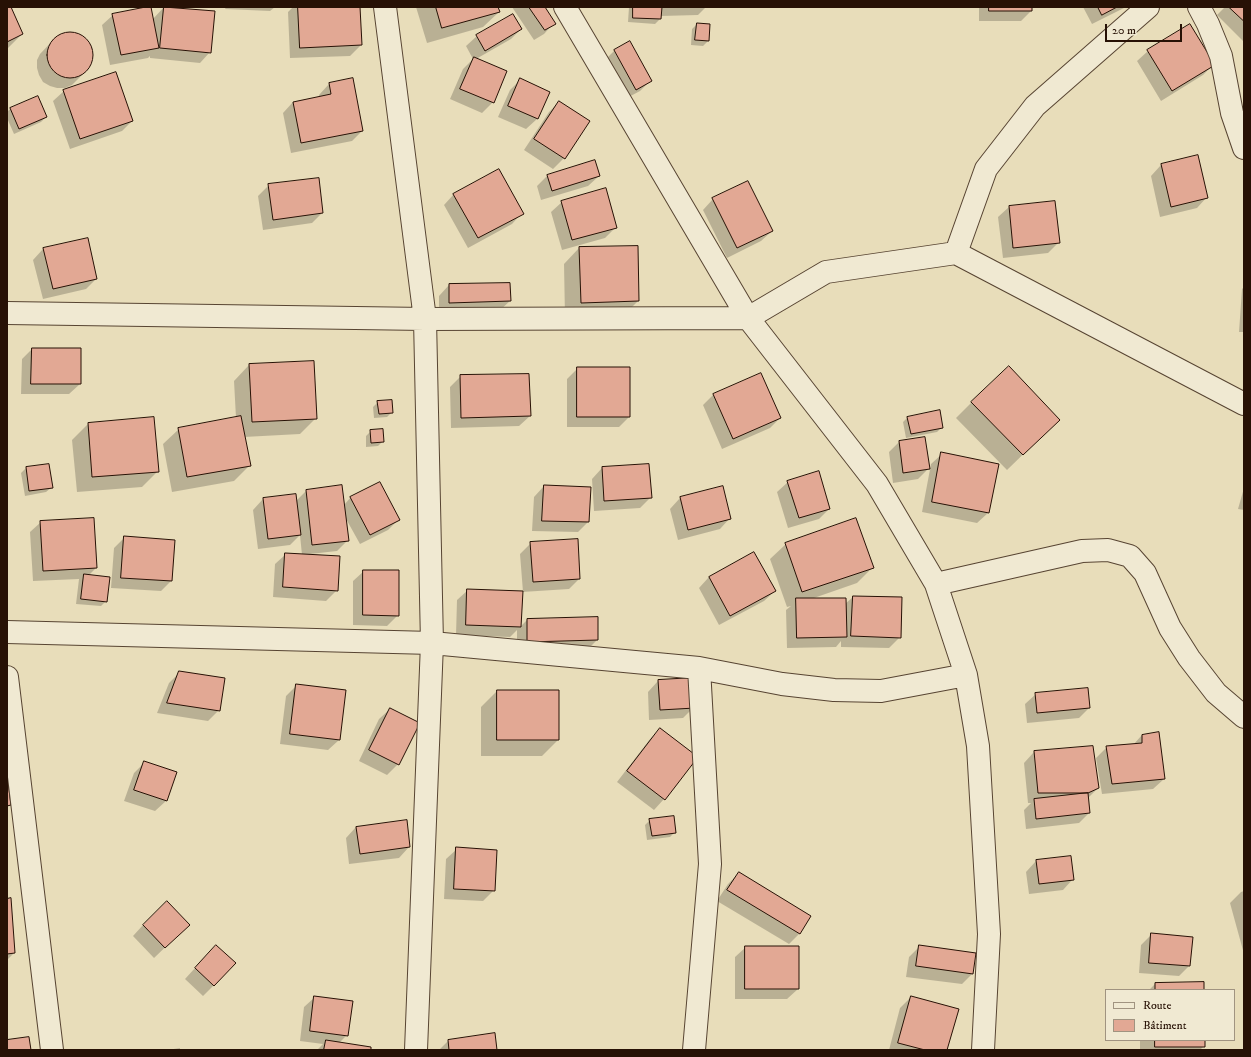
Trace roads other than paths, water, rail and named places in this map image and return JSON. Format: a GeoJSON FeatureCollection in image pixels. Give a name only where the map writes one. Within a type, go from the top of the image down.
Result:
{"type":"FeatureCollection","features":[{"type":"Feature","properties":{"kind":"street"},"geometry":{"type":"LineString","coordinates":[[386,7],[425,319],[432,643],[416,1050]]}},
{"type":"Feature","properties":{"kind":"street"},"geometry":{"type":"LineString","coordinates":[[565,7],[748,318],[877,484],[936,584],[966,675],[978,746],[989,934],[983,1050]]}},
{"type":"Feature","properties":{"kind":"street"},"geometry":{"type":"LineString","coordinates":[[956,253],[986,169],[1035,106],[1148,7]]}},
{"type":"Feature","properties":{"kind":"street"},"geometry":{"type":"LineString","coordinates":[[1199,7],[1208,24],[1221,56],[1232,114],[1244,148]]}},
{"type":"Feature","properties":{"kind":"street"},"geometry":{"type":"LineString","coordinates":[[7,313],[425,319],[748,318],[826,272],[956,253],[1244,404]]}},
{"type":"Feature","properties":{"kind":"street"},"geometry":{"type":"LineString","coordinates":[[936,584],[1082,551],[1108,550],[1130,556],[1145,573],[1170,628],[1189,658],[1216,693],[1244,717]]}},
{"type":"Feature","properties":{"kind":"street"},"geometry":{"type":"LineString","coordinates":[[7,632],[432,643],[699,668],[782,684],[834,690],[881,691],[966,675]]}},
{"type":"Feature","properties":{"kind":"street"},"geometry":{"type":"LineString","coordinates":[[694,1050],[710,864],[699,668]]}},
{"type":"Feature","properties":{"kind":"street"},"geometry":{"type":"LineString","coordinates":[[7,677],[52,1050]]}}]}
